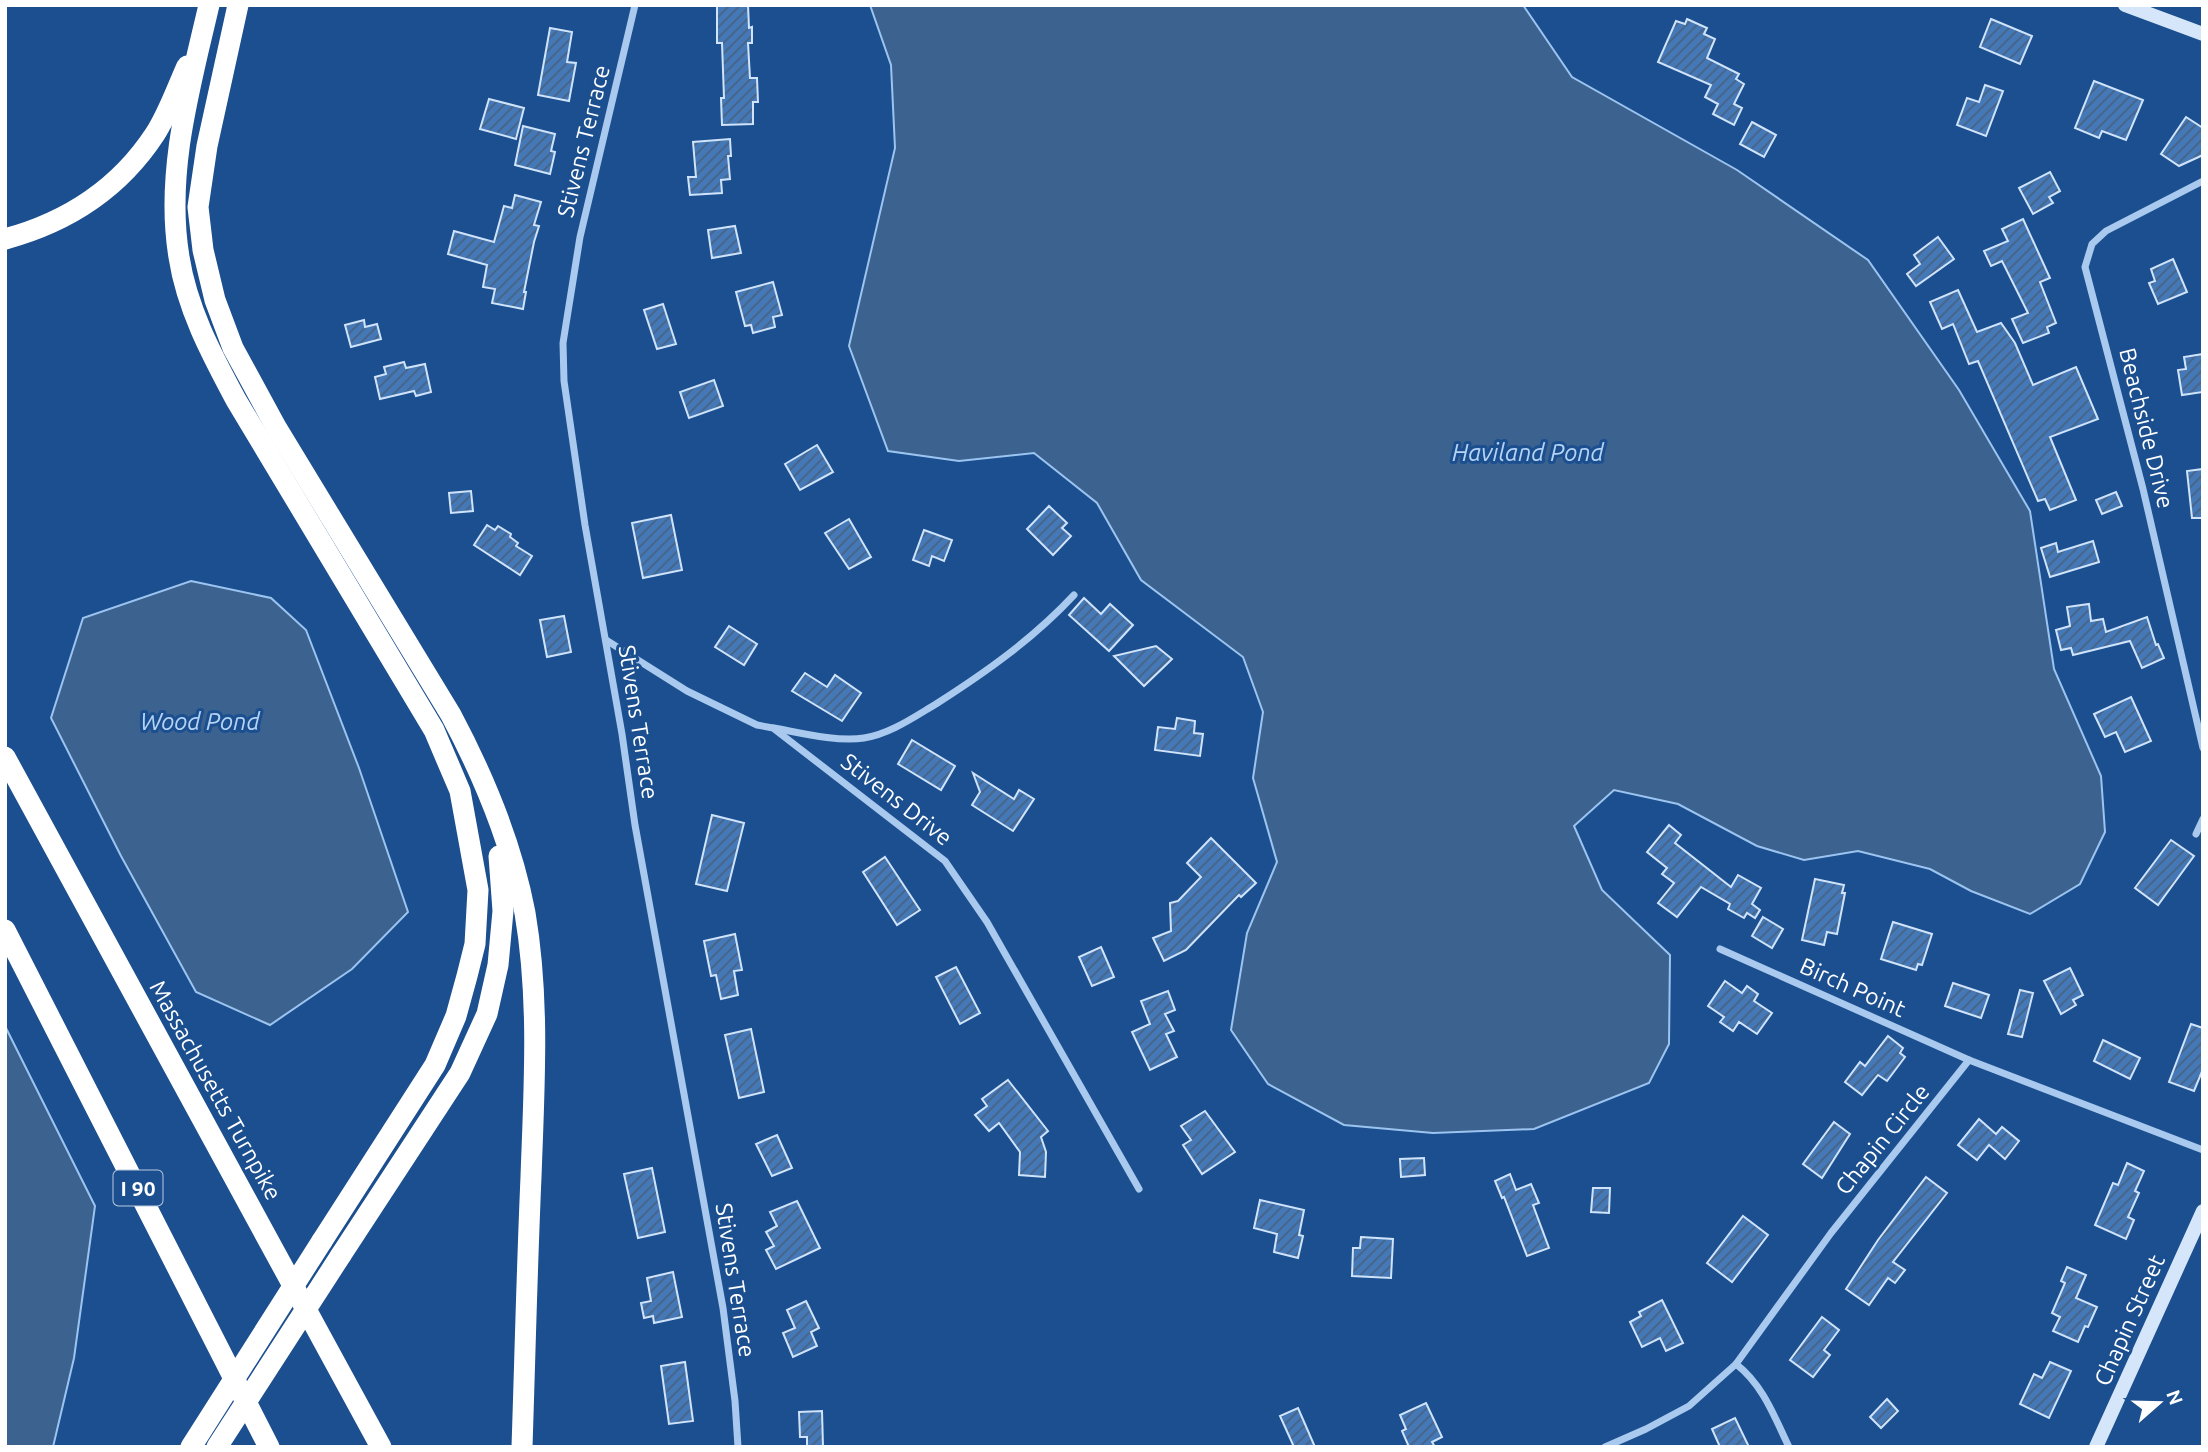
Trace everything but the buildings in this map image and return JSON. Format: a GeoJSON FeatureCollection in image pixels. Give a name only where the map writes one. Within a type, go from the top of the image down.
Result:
{"type":"FeatureCollection","features":[{"type":"Feature","properties":{"kind":"highway"},"geometry":{"type":"LineString","coordinates":[[191,1447],[435,1065],[456,1017],[475,944],[478,890],[460,791],[439,741],[416,698],[236,400],[210,353],[188,292],[179,258],[175,218],[176,176],[181,135],[209,5]]}},
{"type":"Feature","properties":{"kind":"highway"},"geometry":{"type":"LineString","coordinates":[[238,5],[207,146],[198,207],[203,250],[215,300],[233,348],[276,426],[451,715],[473,756],[503,832],[524,912],[535,1013],[535,1082],[522,1447]]}},
{"type":"Feature","properties":{"kind":"highway"},"geometry":{"type":"LineString","coordinates":[[5,239],[57,220],[97,198],[128,170],[156,133],[202,32]]}},
{"type":"Feature","properties":{"kind":"highway"},"geometry":{"type":"LineString","coordinates":[[217,1447],[460,1073],[487,1014],[498,965],[503,911],[502,878],[497,845],[477,776],[451,715]]}},
{"type":"Feature","properties":{"kind":"highway","name":"Massachusetts Turnpike"},"geometry":{"type":"LineString","coordinates":[[5,757],[381,1447]]}},
{"type":"Feature","properties":{"kind":"highway","name":"I 90"},"geometry":{"type":"LineString","coordinates":[[5,930],[269,1447]]}},
{"type":"Feature","properties":{"kind":"main road"},"geometry":{"type":"LineString","coordinates":[[2125,5],[2203,34]]}},
{"type":"Feature","properties":{"kind":"main road","name":"Chapin Street"},"geometry":{"type":"LineString","coordinates":[[2096,1447],[2203,1212]]}},
{"type":"Feature","properties":{"kind":"street","name":"Stivens Terrace"},"geometry":{"type":"LineString","coordinates":[[635,5],[580,237],[563,343],[564,381],[635,825],[723,1308],[736,1401],[738,1447]]}},
{"type":"Feature","properties":{"kind":"street","name":"Beachside Drive"},"geometry":{"type":"LineString","coordinates":[[2203,181],[2106,231],[2092,244],[2085,267],[2143,489],[2203,748]]}},
{"type":"Feature","properties":{"kind":"street"},"geometry":{"type":"LineString","coordinates":[[773,728],[822,736],[864,738],[902,725],[981,675],[1054,617],[1074,595]]}},
{"type":"Feature","properties":{"kind":"street","name":"Stivens Drive"},"geometry":{"type":"LineString","coordinates":[[606,640],[687,691],[757,725],[773,728],[946,860],[987,922],[1139,1189]]}},
{"type":"Feature","properties":{"kind":"street"},"geometry":{"type":"LineString","coordinates":[[2196,834],[2203,819]]}},
{"type":"Feature","properties":{"kind":"street","name":"Birch Point"},"geometry":{"type":"LineString","coordinates":[[1720,949],[1969,1060]]}},
{"type":"Feature","properties":{"kind":"street"},"geometry":{"type":"LineString","coordinates":[[1969,1060],[2203,1150]]}},
{"type":"Feature","properties":{"kind":"street","name":"Chapin Circle"},"geometry":{"type":"LineString","coordinates":[[1605,1447],[1646,1429],[1689,1405],[1736,1364],[1831,1233],[1969,1060]]}},
{"type":"Feature","properties":{"kind":"street"},"geometry":{"type":"LineString","coordinates":[[1736,1364],[1751,1376],[1764,1394],[1789,1447]]}},
{"type":"Feature","properties":{"kind":"water","name":"Haviland Pond"},"geometry":{"type":"Polygon","coordinates":[[[870,5],[1523,5],[1572,77],[1737,170],[1868,260],[1959,390],[2030,511],[2054,669],[2101,776],[2105,832],[2080,884],[2030,914],[1971,891],[1930,869],[1858,851],[1804,860],[1757,846],[1678,804],[1614,790],[1574,826],[1602,890],[1670,955],[1669,1044],[1649,1083],[1534,1129],[1433,1133],[1344,1125],[1268,1084],[1231,1030],[1247,933],[1277,862],[1253,778],[1263,712],[1243,657],[1141,580],[1097,503],[1034,453],[959,461],[888,451],[849,346],[895,148],[891,65],[870,5]]]}},
{"type":"Feature","properties":{"kind":"water","name":"Wood Pond"},"geometry":{"type":"Polygon","coordinates":[[[191,581],[271,598],[306,630],[359,768],[408,912],[352,969],[270,1025],[196,992],[121,856],[51,718],[83,618],[191,581]]]}},
{"type":"Feature","properties":{"kind":"water"},"geometry":{"type":"Polygon","coordinates":[[[5,1026],[95,1206],[74,1358],[53,1447],[5,1447],[5,1026]]]}}]}
